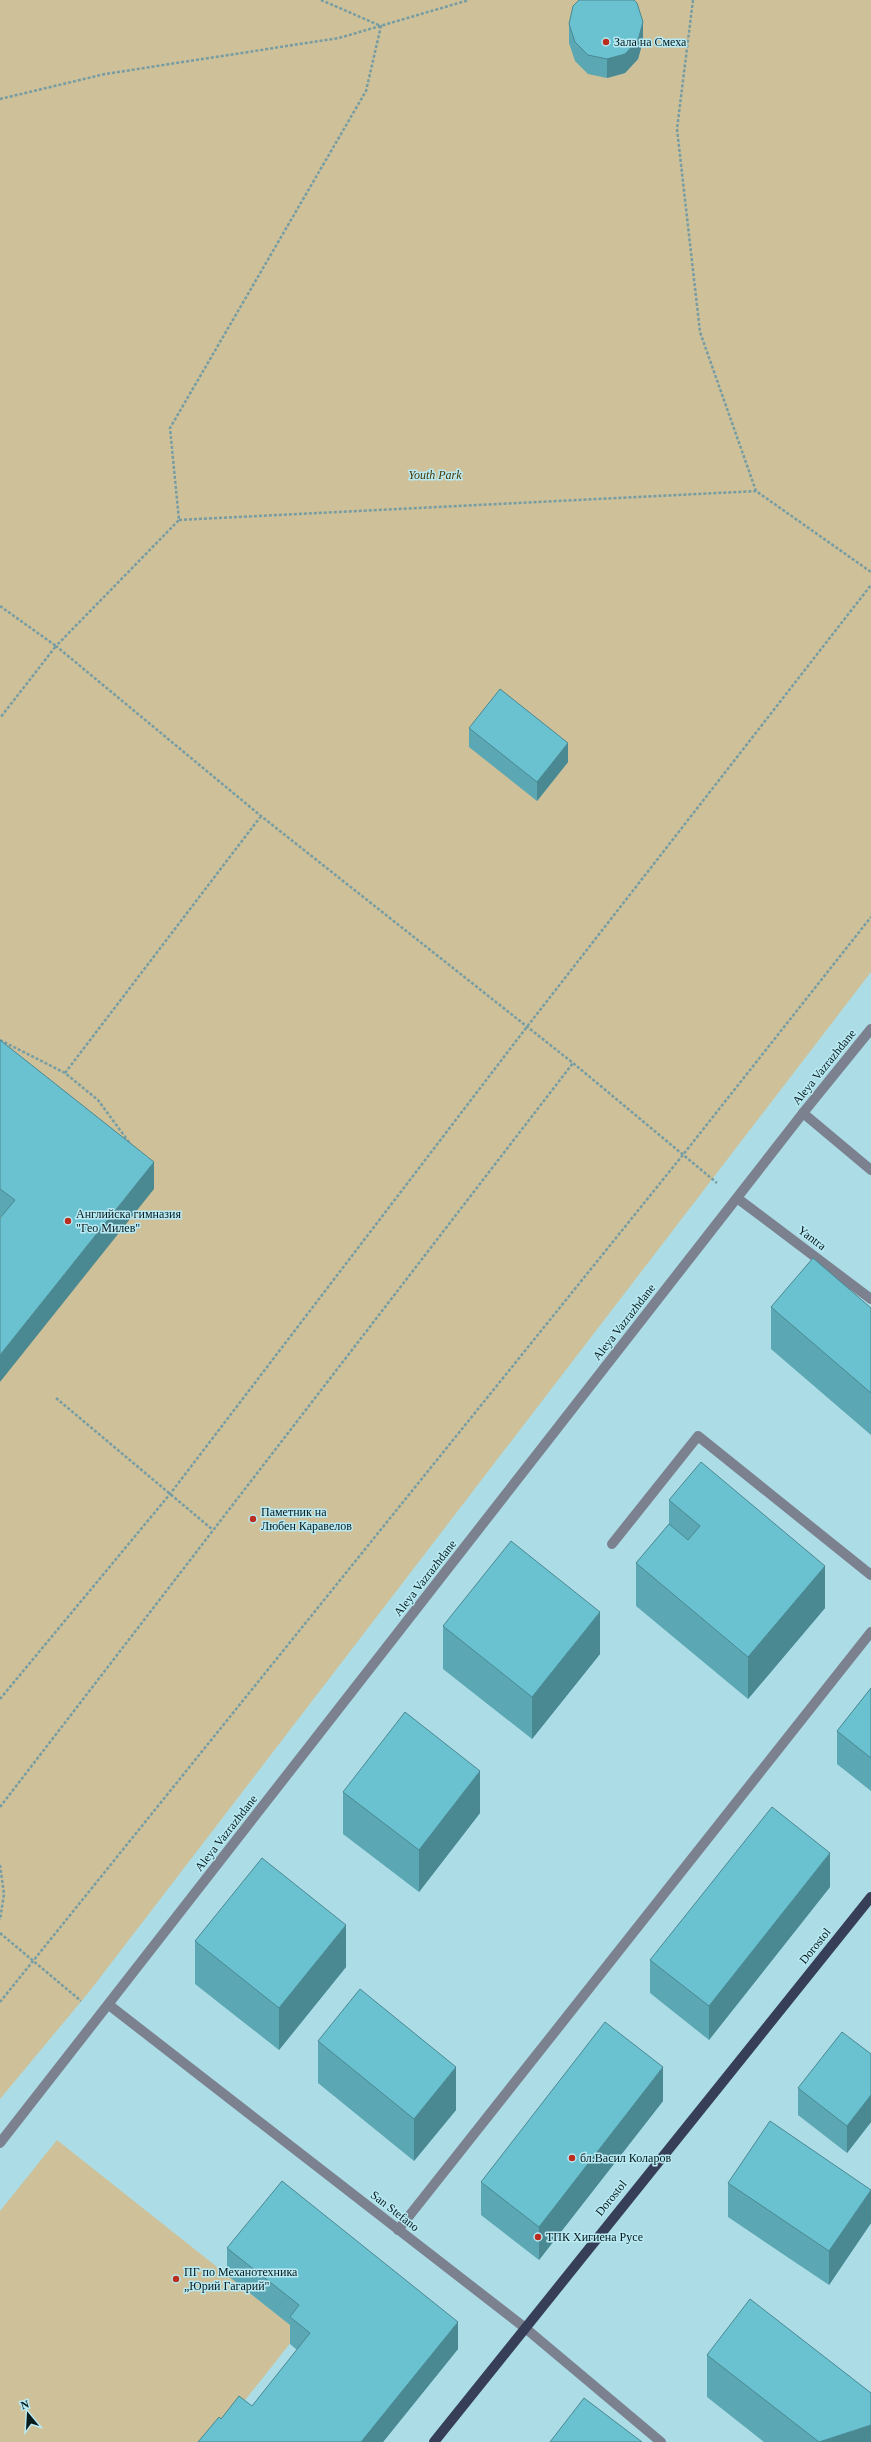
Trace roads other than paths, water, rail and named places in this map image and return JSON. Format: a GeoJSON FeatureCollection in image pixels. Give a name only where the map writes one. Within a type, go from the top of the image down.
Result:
{"type":"FeatureCollection","features":[{"type":"Feature","properties":{"kind":"main road","name":"Dorostol"},"geometry":{"type":"LineString","coordinates":[[434,2442],[871,1897]]}},
{"type":"Feature","properties":{"kind":"street","name":"Aleya Vazrazhdane"},"geometry":{"type":"LineString","coordinates":[[0,2143],[100,2017],[736,1198],[871,1029]]}},
{"type":"Feature","properties":{"kind":"street"},"geometry":{"type":"LineString","coordinates":[[803,1113],[871,1170]]}},
{"type":"Feature","properties":{"kind":"street","name":"Yantra"},"geometry":{"type":"LineString","coordinates":[[736,1198],[871,1299]]}},
{"type":"Feature","properties":{"kind":"street"},"geometry":{"type":"LineString","coordinates":[[612,1544],[698,1436],[871,1575]]}},
{"type":"Feature","properties":{"kind":"street"},"geometry":{"type":"LineString","coordinates":[[398,2230],[871,1632]]}},
{"type":"Feature","properties":{"kind":"street","name":"San Stefano"},"geometry":{"type":"LineString","coordinates":[[109,2005],[524,2328],[661,2442]]}},
{"type":"Feature","properties":{"kind":"place","name":"Зала на Смеха"},"geometry":{"type":"Point","coordinates":[606,42]}},
{"type":"Feature","properties":{"kind":"place","name":"Aнглийска гимназия \"Гео Милев\""},"geometry":{"type":"Point","coordinates":[68,1221]}},
{"type":"Feature","properties":{"kind":"place","name":"Паметник на Любен Каравелов"},"geometry":{"type":"Point","coordinates":[253,1519]}},
{"type":"Feature","properties":{"kind":"place","name":"бл.Васил Коларов"},"geometry":{"type":"Point","coordinates":[572,2158]}},
{"type":"Feature","properties":{"kind":"place","name":"ТПК Хигиена Русе"},"geometry":{"type":"Point","coordinates":[538,2237]}},
{"type":"Feature","properties":{"kind":"place","name":"ПГ по Механотехника „Юрий Гагарий\""},"geometry":{"type":"Point","coordinates":[176,2279]}},
{"type":"Feature","properties":{"kind":"park label","name":"Youth Park"},"geometry":{"type":"Point","coordinates":[435,475]}}]}
